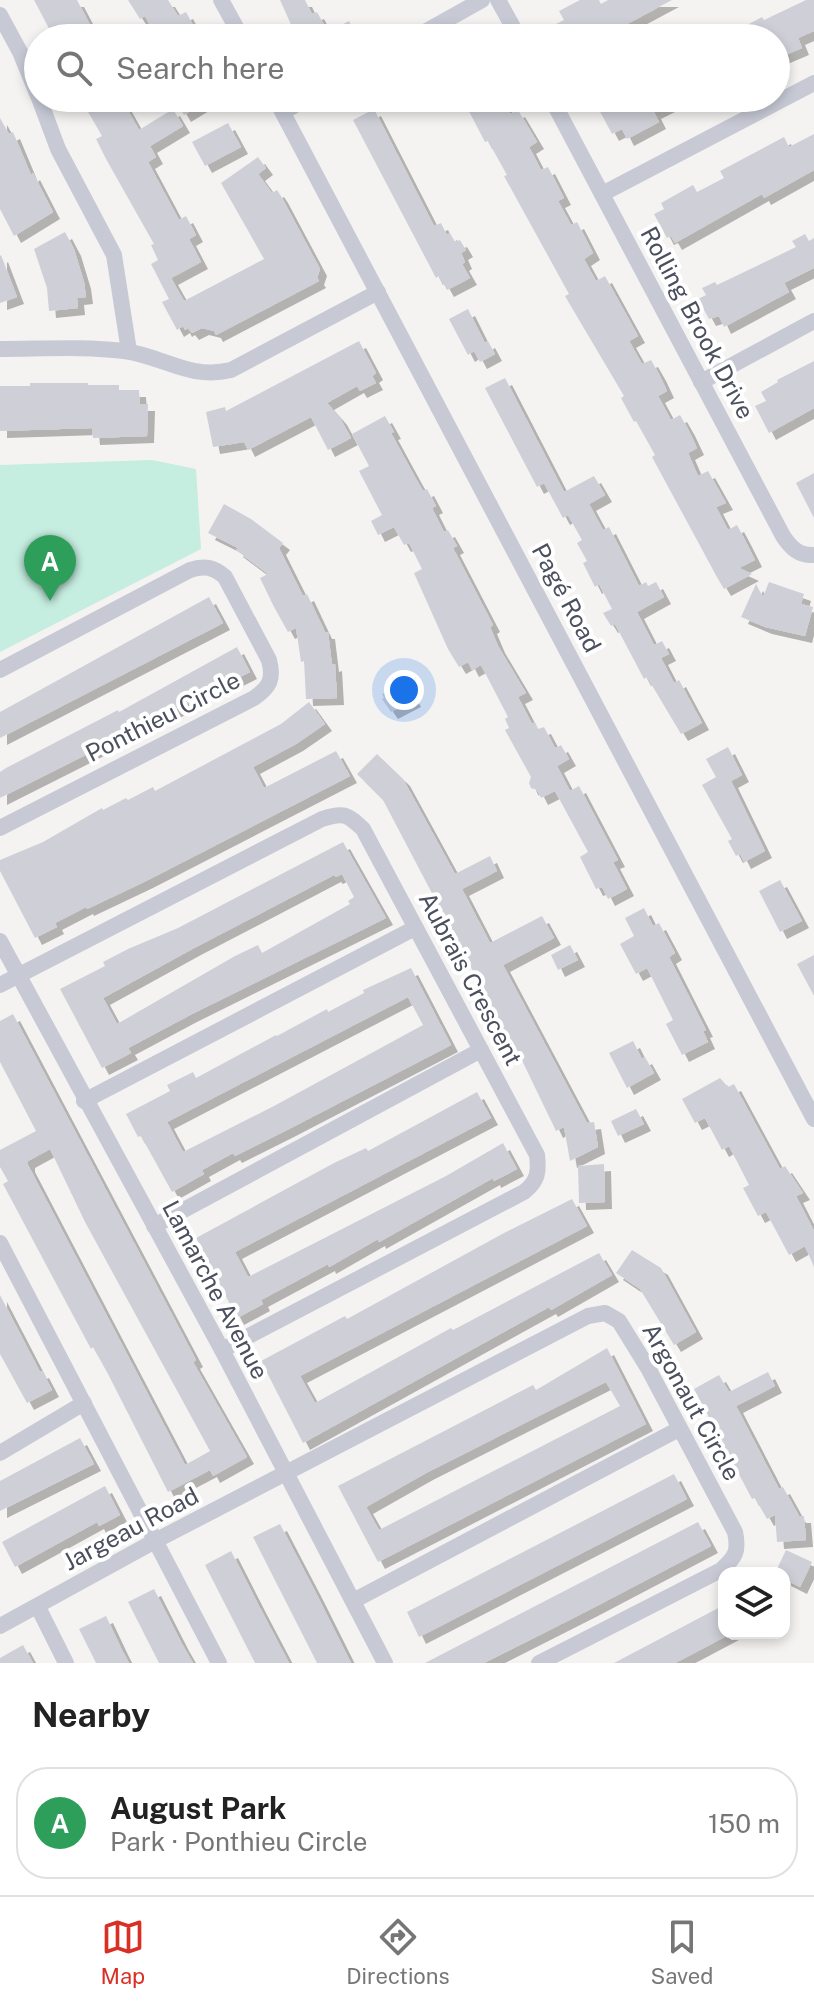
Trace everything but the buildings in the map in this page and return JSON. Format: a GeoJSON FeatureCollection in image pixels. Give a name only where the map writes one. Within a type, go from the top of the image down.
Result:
{"type":"FeatureCollection","features":[{"type":"Feature","properties":{"kind":"street"},"geometry":{"type":"LineString","coordinates":[[221,0],[234,24]]}},
{"type":"Feature","properties":{"kind":"street"},"geometry":{"type":"LineString","coordinates":[[439,24],[482,0]]}},
{"type":"Feature","properties":{"kind":"street"},"geometry":{"type":"LineString","coordinates":[[498,0],[511,24]]}},
{"type":"Feature","properties":{"kind":"street"},"geometry":{"type":"LineString","coordinates":[[0,15],[24,67]]}},
{"type":"Feature","properties":{"kind":"street"},"geometry":{"type":"LineString","coordinates":[[790,96],[814,83]]}},
{"type":"Feature","properties":{"kind":"street"},"geometry":{"type":"LineString","coordinates":[[44,112],[58,149],[114,255],[129,351]]}},
{"type":"Feature","properties":{"kind":"street","name":"Pagé Road"},"geometry":{"type":"LineString","coordinates":[[283,112],[814,1119]]}},
{"type":"Feature","properties":{"kind":"street","name":"Rolling Brook Drive"},"geometry":{"type":"LineString","coordinates":[[558,112],[783,536],[792,549],[801,554],[814,555]]}},
{"type":"Feature","properties":{"kind":"street"},"geometry":{"type":"LineString","coordinates":[[602,194],[759,112]]}},
{"type":"Feature","properties":{"kind":"street"},"geometry":{"type":"LineString","coordinates":[[0,349],[98,348],[129,351],[196,373],[216,374],[231,370],[378,292]]}},
{"type":"Feature","properties":{"kind":"street"},"geometry":{"type":"LineString","coordinates":[[701,382],[814,321]]}},
{"type":"Feature","properties":{"kind":"street","name":"Ponthieu Circle"},"geometry":{"type":"LineString","coordinates":[[0,670],[190,570],[208,567],[225,577],[269,660],[272,672],[266,690],[254,698],[0,828]]}},
{"type":"Feature","properties":{"kind":"street","name":"Aubrais Crescent"},"geometry":{"type":"LineString","coordinates":[[18,976],[322,819],[335,815],[348,816],[363,829],[537,1155],[539,1171],[534,1184],[524,1192],[222,1350]]}},
{"type":"Feature","properties":{"kind":"street"},"geometry":{"type":"LineString","coordinates":[[84,1101],[415,928]]}},
{"type":"Feature","properties":{"kind":"street","name":"Lamarche Avenue"},"geometry":{"type":"LineString","coordinates":[[0,941],[84,1101],[222,1350],[385,1663]]}},
{"type":"Feature","properties":{"kind":"street"},"geometry":{"type":"LineString","coordinates":[[0,985],[18,976]]}},
{"type":"Feature","properties":{"kind":"street"},"geometry":{"type":"LineString","coordinates":[[154,1226],[481,1050]]}},
{"type":"Feature","properties":{"kind":"street"},"geometry":{"type":"LineString","coordinates":[[0,1243],[219,1663]]}},
{"type":"Feature","properties":{"kind":"street","name":"Argonaut Circle"},"geometry":{"type":"LineString","coordinates":[[285,1475],[588,1316],[605,1313],[619,1321],[648,1368],[735,1532],[738,1548],[734,1558],[721,1570],[539,1663]]}},
{"type":"Feature","properties":{"kind":"street"},"geometry":{"type":"LineString","coordinates":[[0,1453],[84,1403]]}},
{"type":"Feature","properties":{"kind":"street"},"geometry":{"type":"LineString","coordinates":[[353,1601],[679,1429]]}},
{"type":"Feature","properties":{"kind":"street","name":"Jargeau Road"},"geometry":{"type":"LineString","coordinates":[[0,1626],[155,1541],[285,1475]]}},
{"type":"Feature","properties":{"kind":"street"},"geometry":{"type":"LineString","coordinates":[[38,1607],[66,1663]]}},
{"type":"Feature","properties":{"kind":"green space"},"geometry":{"type":"Polygon","coordinates":[[[152,460],[196,469],[201,549],[0,652],[0,465],[152,460]]]}},
{"type":"Feature","properties":{"kind":"place","name":"August Park"},"geometry":{"type":"Point","coordinates":[50,601]}}]}
